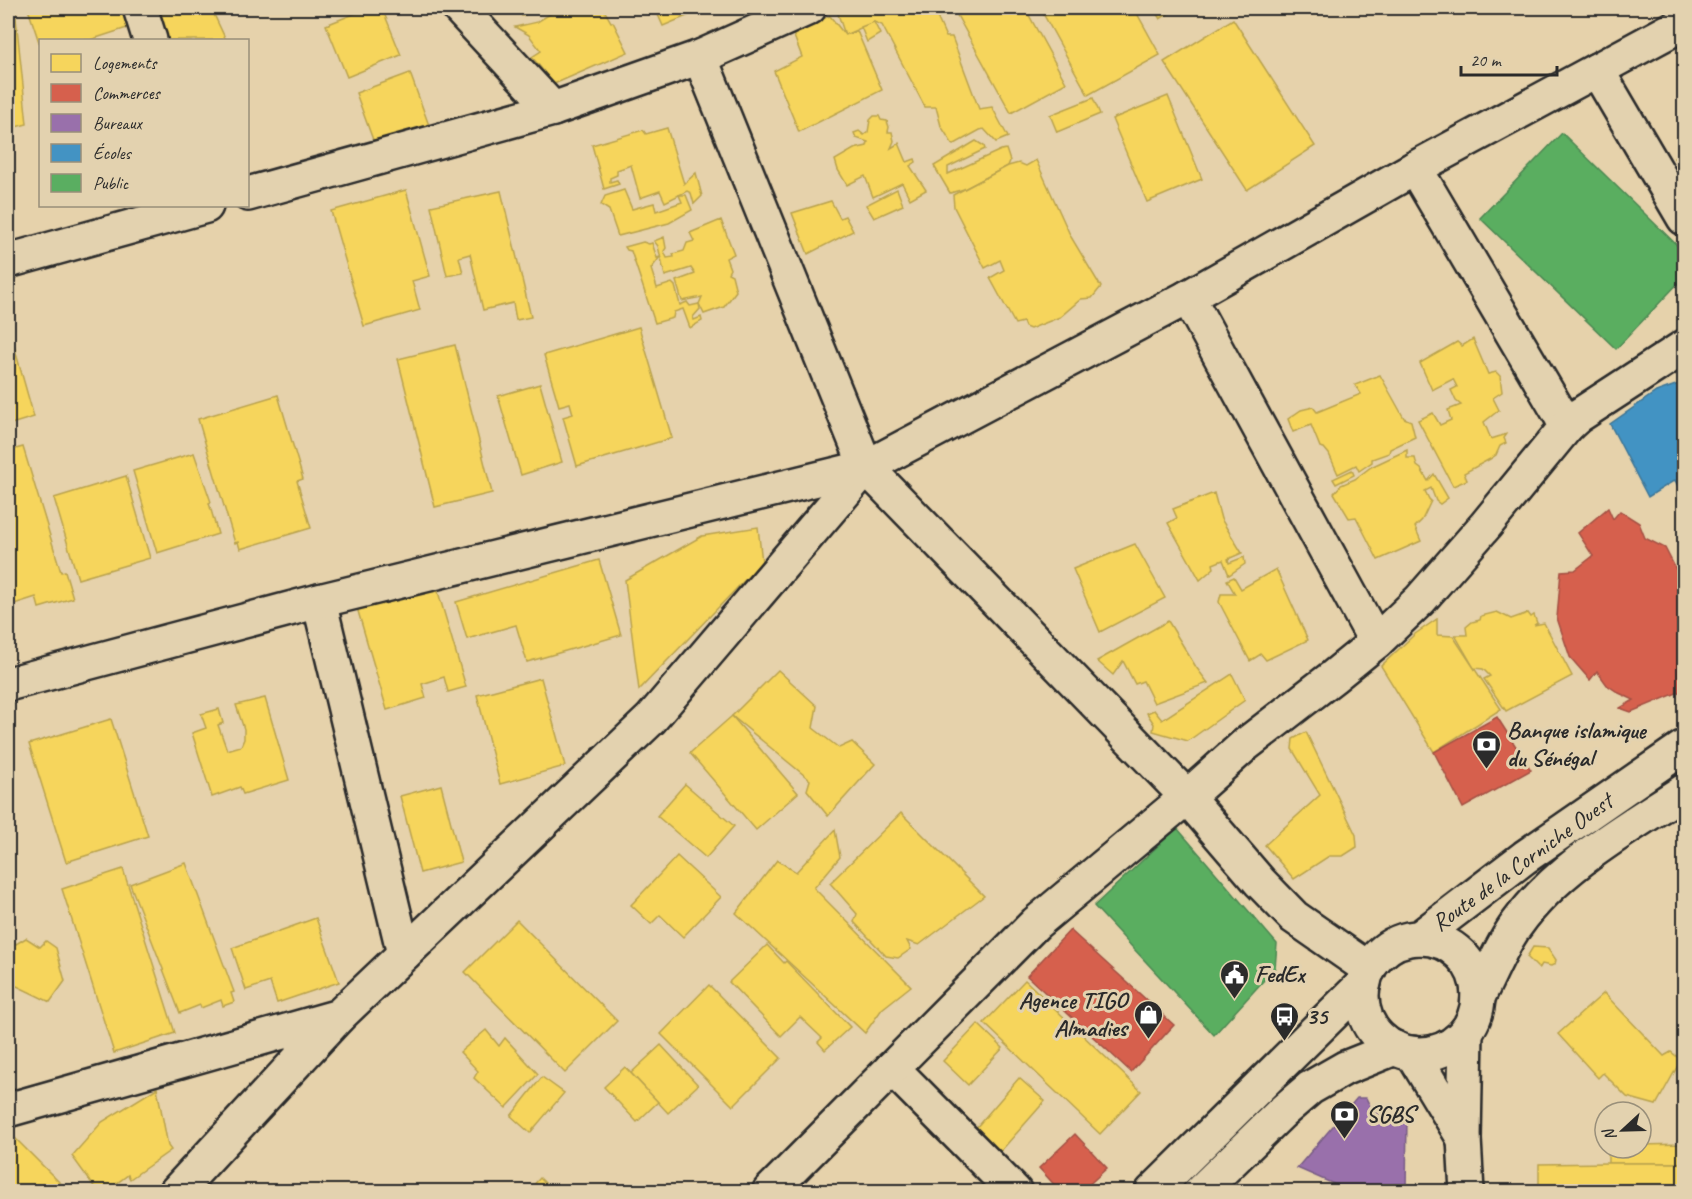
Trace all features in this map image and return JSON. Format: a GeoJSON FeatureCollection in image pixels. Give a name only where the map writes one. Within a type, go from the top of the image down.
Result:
{"type":"FeatureCollection","features":[{"type":"Feature","properties":{"kind":"main road"},"geometry":{"type":"LineString","coordinates":[[140,8],[150,39]]}},
{"type":"Feature","properties":{"kind":"main road"},"geometry":{"type":"LineString","coordinates":[[459,8],[553,109]]}},
{"type":"Feature","properties":{"kind":"main road"},"geometry":{"type":"LineString","coordinates":[[249,194],[553,109],[700,57],[809,8]]}},
{"type":"Feature","properties":{"kind":"main road"},"geometry":{"type":"LineString","coordinates":[[8,684],[319,601],[866,467],[1188,297],[1415,168],[1684,23]]}},
{"type":"Feature","properties":{"kind":"main road"},"geometry":{"type":"LineString","coordinates":[[700,57],[866,467],[1187,797],[1260,882],[1294,917],[1366,976]]}},
{"type":"Feature","properties":{"kind":"main road"},"geometry":{"type":"LineString","coordinates":[[1596,70],[1684,218]]}},
{"type":"Feature","properties":{"kind":"main road"},"geometry":{"type":"LineString","coordinates":[[1415,168],[1567,426]]}},
{"type":"Feature","properties":{"kind":"main road"},"geometry":{"type":"LineString","coordinates":[[8,261],[198,207]]}},
{"type":"Feature","properties":{"kind":"main road"},"geometry":{"type":"LineString","coordinates":[[1188,297],[1376,642]]}},
{"type":"Feature","properties":{"kind":"main road"},"geometry":{"type":"LineString","coordinates":[[769,1191],[1036,923],[1187,797],[1245,745],[1376,642],[1420,600],[1567,426],[1578,416],[1684,347]]}},
{"type":"Feature","properties":{"kind":"main road"},"geometry":{"type":"LineString","coordinates":[[176,1191],[339,1016],[651,718],[866,467]]}},
{"type":"Feature","properties":{"kind":"main road"},"geometry":{"type":"LineString","coordinates":[[319,601],[404,954]]}},
{"type":"Feature","properties":{"kind":"main road","name":"Route de la Corniche Ouest"},"geometry":{"type":"LineString","coordinates":[[1419,938],[1534,850],[1684,747]]}},
{"type":"Feature","properties":{"kind":"main road","name":"Route de la Corniche Ouest"},"geometry":{"type":"LineString","coordinates":[[1478,997],[1516,925],[1549,886],[1613,837],[1684,791]]}},
{"type":"Feature","properties":{"kind":"main road"},"geometry":{"type":"LineString","coordinates":[[1152,1191],[1366,976],[1378,956],[1390,946],[1404,940],[1419,938],[1445,943],[1466,960],[1477,984],[1478,997],[1475,1016],[1466,1032],[1455,1043],[1442,1050],[1427,1053],[1403,1051],[1345,1068],[1310,1088],[1200,1191]]}},
{"type":"Feature","properties":{"kind":"main road"},"geometry":{"type":"LineString","coordinates":[[1366,976],[1363,996],[1368,1021],[1384,1041],[1403,1051],[1464,1139]]}},
{"type":"Feature","properties":{"kind":"main road"},"geometry":{"type":"LineString","coordinates":[[8,1110],[339,1016]]}},
{"type":"Feature","properties":{"kind":"main road"},"geometry":{"type":"LineString","coordinates":[[1466,1032],[1464,1139],[1467,1191]]}},
{"type":"Feature","properties":{"kind":"main road"},"geometry":{"type":"LineString","coordinates":[[892,1068],[1015,1191]]}},
{"type":"Feature","properties":{"kind":"building: Logements"},"geometry":{"type":"Polygon","coordinates":[[[8,8],[15,8],[27,124],[8,129],[8,8]]]}},
{"type":"Feature","properties":{"kind":"building: Logements"},"geometry":{"type":"Polygon","coordinates":[[[126,8],[133,26],[93,39],[39,39],[39,42],[28,9],[126,8]]]}},
{"type":"Feature","properties":{"kind":"building: Logements"},"geometry":{"type":"Polygon","coordinates":[[[152,8],[211,8],[226,39],[167,39],[152,8]]]}},
{"type":"Feature","properties":{"kind":"building: Logements"},"geometry":{"type":"Polygon","coordinates":[[[369,8],[382,8],[401,55],[347,77],[326,25],[369,8]]]}},
{"type":"Feature","properties":{"kind":"building: Logements"},"geometry":{"type":"Polygon","coordinates":[[[519,8],[541,8],[522,16],[519,8]]]}},
{"type":"Feature","properties":{"kind":"building: Logements"},"geometry":{"type":"Polygon","coordinates":[[[560,8],[603,8],[628,52],[554,84],[532,57],[541,51],[529,35],[515,27],[537,22],[560,8]]]}},
{"type":"Feature","properties":{"kind":"building: Logements"},"geometry":{"type":"Polygon","coordinates":[[[655,8],[706,8],[663,26],[655,8]]]}},
{"type":"Feature","properties":{"kind":"building: Logements"},"geometry":{"type":"Polygon","coordinates":[[[836,8],[933,8],[946,37],[952,37],[979,109],[992,107],[1008,137],[996,142],[984,129],[953,145],[941,126],[936,107],[925,107],[882,25],[874,22],[845,35],[836,8]]]}},
{"type":"Feature","properties":{"kind":"building: Logements"},"geometry":{"type":"Polygon","coordinates":[[[953,8],[1025,8],[1066,83],[1011,113],[953,8]]]}},
{"type":"Feature","properties":{"kind":"building: Logements"},"geometry":{"type":"Polygon","coordinates":[[[1040,8],[1134,8],[1160,55],[1088,95],[1040,8]]]}},
{"type":"Feature","properties":{"kind":"building: Logements"},"geometry":{"type":"Polygon","coordinates":[[[1153,8],[1178,8],[1160,19],[1153,8]]]}},
{"type":"Feature","properties":{"kind":"building: Logements"},"geometry":{"type":"Polygon","coordinates":[[[830,16],[845,35],[857,31],[882,90],[799,132],[774,71],[802,57],[792,31],[830,16]]]}},
{"type":"Feature","properties":{"kind":"building: Logements"},"geometry":{"type":"Polygon","coordinates":[[[1233,19],[1315,146],[1247,190],[1164,62],[1233,19]]]}},
{"type":"Feature","properties":{"kind":"building: Logements"},"geometry":{"type":"Polygon","coordinates":[[[874,22],[880,34],[867,42],[861,27],[874,22]]]}},
{"type":"Feature","properties":{"kind":"building: Logements"},"geometry":{"type":"Polygon","coordinates":[[[410,73],[431,131],[377,151],[356,93],[410,73]]]}},
{"type":"Feature","properties":{"kind":"building: Logements"},"geometry":{"type":"Polygon","coordinates":[[[1168,96],[1202,179],[1147,202],[1112,119],[1168,96]]]}},
{"type":"Feature","properties":{"kind":"building: Logements"},"geometry":{"type":"Polygon","coordinates":[[[1093,98],[1100,114],[1057,132],[1050,115],[1093,98]]]}},
{"type":"Feature","properties":{"kind":"building: Logements"},"geometry":{"type":"Polygon","coordinates":[[[874,116],[887,121],[888,132],[892,132],[894,141],[891,148],[899,143],[907,162],[915,159],[916,162],[910,166],[926,190],[910,199],[902,183],[873,197],[865,176],[847,185],[838,170],[835,160],[854,149],[867,146],[868,142],[856,138],[854,133],[859,131],[864,135],[868,132],[870,120],[874,116]]]}},
{"type":"Feature","properties":{"kind":"building: Logements"},"geometry":{"type":"Polygon","coordinates":[[[667,128],[684,184],[696,173],[702,196],[694,204],[691,193],[687,191],[665,202],[660,191],[640,198],[631,165],[617,170],[617,175],[610,178],[610,182],[617,180],[619,184],[604,189],[592,145],[643,130],[646,134],[667,128]]]}},
{"type":"Feature","properties":{"kind":"building: Logements"},"geometry":{"type":"Polygon","coordinates":[[[976,141],[985,149],[948,167],[948,174],[1006,149],[1010,161],[1008,166],[964,189],[950,193],[934,166],[976,141]]]}},
{"type":"Feature","properties":{"kind":"building: Logements"},"geometry":{"type":"Polygon","coordinates":[[[1684,143],[1684,166],[1674,158],[1684,143]]]}},
{"type":"Feature","properties":{"kind":"building: Logements"},"geometry":{"type":"Polygon","coordinates":[[[1036,160],[1071,237],[1101,287],[1092,298],[1081,299],[1060,317],[1030,329],[1025,327],[1023,322],[1015,324],[990,278],[1004,270],[1000,260],[985,268],[954,207],[953,195],[1008,166],[1019,163],[1026,166],[1036,160]]]}},
{"type":"Feature","properties":{"kind":"building: Logements"},"geometry":{"type":"Polygon","coordinates":[[[897,189],[903,205],[874,218],[866,205],[897,189]]]}},
{"type":"Feature","properties":{"kind":"building: Logements"},"geometry":{"type":"Polygon","coordinates":[[[406,190],[430,276],[412,281],[420,310],[364,326],[331,211],[406,190]]]}},
{"type":"Feature","properties":{"kind":"building: Logements"},"geometry":{"type":"Polygon","coordinates":[[[624,190],[632,209],[654,203],[656,211],[682,202],[679,195],[686,195],[692,210],[669,223],[618,236],[609,210],[601,205],[605,196],[624,190]]]}},
{"type":"Feature","properties":{"kind":"building: Logements"},"geometry":{"type":"Polygon","coordinates":[[[501,191],[531,317],[516,320],[513,303],[483,310],[470,254],[459,257],[463,273],[447,276],[431,206],[501,191]]]}},
{"type":"Feature","properties":{"kind":"building: Logements"},"geometry":{"type":"Polygon","coordinates":[[[831,201],[840,218],[845,216],[853,231],[808,254],[792,213],[831,201]]]}},
{"type":"Feature","properties":{"kind":"building: Logements"},"geometry":{"type":"Polygon","coordinates":[[[721,220],[734,254],[726,258],[730,269],[728,273],[732,275],[736,291],[724,307],[704,314],[699,304],[702,297],[682,301],[676,281],[695,274],[691,268],[665,276],[658,246],[654,241],[664,237],[666,248],[664,251],[667,258],[674,257],[673,254],[684,251],[687,243],[694,241],[690,233],[721,220]]]}},
{"type":"Feature","properties":{"kind":"building: Logements"},"geometry":{"type":"Polygon","coordinates":[[[643,242],[652,243],[657,258],[660,257],[651,269],[657,288],[672,283],[680,305],[687,302],[690,306],[699,304],[700,309],[693,317],[694,320],[701,317],[702,321],[690,328],[683,309],[674,312],[673,318],[655,323],[631,251],[625,247],[643,242]]]}},
{"type":"Feature","properties":{"kind":"building: Logements"},"geometry":{"type":"Polygon","coordinates":[[[8,325],[34,417],[8,425],[8,325]]]}},
{"type":"Feature","properties":{"kind":"building: Logements"},"geometry":{"type":"Polygon","coordinates":[[[639,327],[672,438],[577,466],[563,417],[573,414],[570,403],[559,406],[544,355],[639,327]]]}},
{"type":"Feature","properties":{"kind":"building: Logements"},"geometry":{"type":"Polygon","coordinates":[[[1473,339],[1488,374],[1496,372],[1500,376],[1502,392],[1493,398],[1499,410],[1484,422],[1491,439],[1507,434],[1504,438],[1506,443],[1500,446],[1496,455],[1464,473],[1467,480],[1453,486],[1418,420],[1433,413],[1440,425],[1451,420],[1448,410],[1461,405],[1456,401],[1451,390],[1457,387],[1453,379],[1432,390],[1420,363],[1457,342],[1462,346],[1473,339]]]}},
{"type":"Feature","properties":{"kind":"building: Logements"},"geometry":{"type":"Polygon","coordinates":[[[455,345],[492,493],[435,507],[398,359],[455,345]]]}},
{"type":"Feature","properties":{"kind":"building: Logements"},"geometry":{"type":"Polygon","coordinates":[[[1380,375],[1404,418],[1411,421],[1415,437],[1390,449],[1389,453],[1372,459],[1372,462],[1359,471],[1356,465],[1338,474],[1329,454],[1320,447],[1311,425],[1293,432],[1288,419],[1301,410],[1313,407],[1317,412],[1361,394],[1355,385],[1380,375]]]}},
{"type":"Feature","properties":{"kind":"building: Logements"},"geometry":{"type":"Polygon","coordinates":[[[540,384],[562,462],[521,475],[498,396],[540,384]]]}},
{"type":"Feature","properties":{"kind":"building: Logements"},"geometry":{"type":"Polygon","coordinates":[[[278,395],[303,479],[297,481],[311,528],[240,549],[238,542],[235,543],[198,419],[278,395]]]}},
{"type":"Feature","properties":{"kind":"building: Logements"},"geometry":{"type":"Polygon","coordinates":[[[23,447],[61,572],[65,571],[73,598],[39,608],[36,597],[8,606],[8,507],[13,506],[8,489],[8,451],[23,447]]]}},
{"type":"Feature","properties":{"kind":"building: Logements"},"geometry":{"type":"Polygon","coordinates":[[[1407,450],[1407,458],[1415,458],[1417,466],[1428,481],[1434,474],[1448,498],[1440,504],[1436,501],[1431,488],[1425,491],[1431,501],[1422,520],[1415,527],[1421,541],[1378,560],[1356,517],[1349,518],[1334,493],[1341,485],[1355,479],[1371,467],[1407,450]]]}},
{"type":"Feature","properties":{"kind":"building: Logements"},"geometry":{"type":"Polygon","coordinates":[[[194,453],[211,502],[209,503],[218,534],[157,553],[133,471],[194,453]]]}},
{"type":"Feature","properties":{"kind":"building: Logements"},"geometry":{"type":"Polygon","coordinates":[[[1352,470],[1354,475],[1336,484],[1333,479],[1352,470]]]}},
{"type":"Feature","properties":{"kind":"building: Logements"},"geometry":{"type":"Polygon","coordinates":[[[126,476],[150,558],[78,579],[54,498],[126,476]]]}},
{"type":"Feature","properties":{"kind":"building: Logements"},"geometry":{"type":"Polygon","coordinates":[[[1214,493],[1221,519],[1242,553],[1228,559],[1229,563],[1244,557],[1245,564],[1229,575],[1223,560],[1213,564],[1214,568],[1200,580],[1168,523],[1177,518],[1173,509],[1214,493]]]}},
{"type":"Feature","properties":{"kind":"building: Logements"},"geometry":{"type":"Polygon","coordinates":[[[758,527],[762,562],[639,690],[625,580],[702,536],[758,527]]]}},
{"type":"Feature","properties":{"kind":"building: Logements"},"geometry":{"type":"Polygon","coordinates":[[[1135,544],[1165,598],[1100,632],[1073,569],[1135,544]]]}},
{"type":"Feature","properties":{"kind":"building: Logements"},"geometry":{"type":"Polygon","coordinates":[[[599,560],[621,635],[527,662],[516,625],[467,639],[456,602],[599,560]]]}},
{"type":"Feature","properties":{"kind":"building: Logements"},"geometry":{"type":"Polygon","coordinates":[[[1276,569],[1308,640],[1266,660],[1261,654],[1250,661],[1219,602],[1221,594],[1235,594],[1227,580],[1234,577],[1241,589],[1276,569]]]}},
{"type":"Feature","properties":{"kind":"building: Logements"},"geometry":{"type":"Polygon","coordinates":[[[434,578],[466,687],[448,692],[444,677],[422,684],[426,698],[387,710],[355,601],[434,578]]]}},
{"type":"Feature","properties":{"kind":"building: Logements"},"geometry":{"type":"Polygon","coordinates":[[[1497,612],[1511,619],[1528,613],[1531,617],[1534,615],[1537,623],[1534,625],[1544,623],[1572,676],[1506,711],[1484,679],[1490,676],[1483,669],[1474,668],[1455,635],[1467,635],[1466,627],[1472,622],[1480,620],[1481,616],[1497,612]]]}},
{"type":"Feature","properties":{"kind":"building: Logements"},"geometry":{"type":"Polygon","coordinates":[[[1437,619],[1437,635],[1453,636],[1501,709],[1434,752],[1381,666],[1415,634],[1437,619]]]}},
{"type":"Feature","properties":{"kind":"building: Logements"},"geometry":{"type":"Polygon","coordinates":[[[1168,621],[1208,683],[1154,703],[1143,681],[1135,684],[1123,661],[1113,675],[1097,661],[1168,621]]]}},
{"type":"Feature","properties":{"kind":"building: Logements"},"geometry":{"type":"Polygon","coordinates":[[[778,670],[817,706],[813,728],[839,748],[852,742],[875,764],[828,816],[807,790],[810,780],[732,716],[778,670]]]}},
{"type":"Feature","properties":{"kind":"building: Logements"},"geometry":{"type":"Polygon","coordinates":[[[1232,674],[1245,700],[1188,741],[1153,731],[1154,724],[1147,713],[1154,710],[1162,720],[1232,674]]]}},
{"type":"Feature","properties":{"kind":"building: Logements"},"geometry":{"type":"Polygon","coordinates":[[[541,678],[565,766],[500,784],[477,695],[541,678]]]}},
{"type":"Feature","properties":{"kind":"building: Logements"},"geometry":{"type":"Polygon","coordinates":[[[265,698],[289,780],[243,794],[240,787],[212,797],[192,733],[206,728],[201,714],[219,709],[223,723],[218,725],[227,750],[241,746],[244,739],[244,729],[236,705],[265,698]]]}},
{"type":"Feature","properties":{"kind":"building: Logements"},"geometry":{"type":"Polygon","coordinates":[[[732,716],[798,793],[756,830],[690,753],[732,716]]]}},
{"type":"Feature","properties":{"kind":"building: Logements"},"geometry":{"type":"Polygon","coordinates":[[[111,719],[148,836],[66,862],[29,744],[111,719]]]}},
{"type":"Feature","properties":{"kind":"building: Logements"},"geometry":{"type":"Polygon","coordinates":[[[1306,732],[1356,835],[1357,847],[1343,856],[1329,856],[1294,879],[1265,845],[1320,795],[1292,749],[1293,739],[1306,732]]]}},
{"type":"Feature","properties":{"kind":"building: Logements"},"geometry":{"type":"Polygon","coordinates":[[[685,784],[734,826],[706,858],[657,816],[685,784]]]}},
{"type":"Feature","properties":{"kind":"building: Logements"},"geometry":{"type":"Polygon","coordinates":[[[441,785],[461,862],[420,873],[400,796],[441,785]]]}},
{"type":"Feature","properties":{"kind":"building: Logements"},"geometry":{"type":"Polygon","coordinates":[[[901,813],[984,896],[919,945],[907,941],[911,949],[898,958],[886,956],[854,922],[857,914],[830,883],[901,813]]]}},
{"type":"Feature","properties":{"kind":"building: Logements"},"geometry":{"type":"Polygon","coordinates":[[[835,830],[840,857],[814,888],[911,986],[882,1009],[865,1033],[736,913],[777,860],[796,872],[835,830]]]}},
{"type":"Feature","properties":{"kind":"building: Logements"},"geometry":{"type":"Polygon","coordinates":[[[677,856],[721,897],[683,937],[660,915],[651,924],[631,905],[677,856]]]}},
{"type":"Feature","properties":{"kind":"building: Logements"},"geometry":{"type":"Polygon","coordinates":[[[186,863],[234,992],[231,993],[234,1002],[223,1006],[221,1000],[180,1013],[130,884],[186,863]]]}},
{"type":"Feature","properties":{"kind":"building: Logements"},"geometry":{"type":"Polygon","coordinates":[[[123,869],[175,1033],[114,1053],[62,889],[123,869]]]}},
{"type":"Feature","properties":{"kind":"building: Logements"},"geometry":{"type":"Polygon","coordinates":[[[316,918],[339,982],[277,1003],[270,982],[246,990],[232,948],[316,918]]]}},
{"type":"Feature","properties":{"kind":"building: Logements"},"geometry":{"type":"Polygon","coordinates":[[[517,920],[617,1021],[565,1073],[465,972],[517,920]]]}},
{"type":"Feature","properties":{"kind":"building: Logements"},"geometry":{"type":"Polygon","coordinates":[[[8,936],[16,944],[26,938],[40,947],[46,941],[56,948],[65,981],[50,1002],[17,986],[8,990],[8,936]]]}},
{"type":"Feature","properties":{"kind":"building: Logements"},"geometry":{"type":"Polygon","coordinates":[[[767,945],[784,963],[786,961],[850,1027],[825,1050],[818,1042],[822,1038],[800,1017],[781,1036],[729,982],[767,945]]]}},
{"type":"Feature","properties":{"kind":"building: Logements"},"geometry":{"type":"Polygon","coordinates":[[[1533,947],[1548,948],[1556,960],[1555,964],[1551,966],[1542,964],[1539,969],[1527,957],[1533,947]]]}},
{"type":"Feature","properties":{"kind":"building: Logements"},"geometry":{"type":"Polygon","coordinates":[[[1025,980],[1141,1091],[1100,1134],[984,1023],[1025,980]]]}},
{"type":"Feature","properties":{"kind":"building: Logements"},"geometry":{"type":"Polygon","coordinates":[[[709,985],[781,1058],[733,1106],[661,1034],[709,985]]]}},
{"type":"Feature","properties":{"kind":"building: Logements"},"geometry":{"type":"Polygon","coordinates":[[[1604,993],[1664,1056],[1671,1052],[1681,1060],[1656,1105],[1653,1104],[1653,1100],[1627,1097],[1603,1073],[1598,1078],[1558,1034],[1604,993]]]}},
{"type":"Feature","properties":{"kind":"building: Logements"},"geometry":{"type":"Polygon","coordinates":[[[978,1024],[1003,1048],[968,1085],[943,1061],[978,1024]]]}},
{"type":"Feature","properties":{"kind":"building: Logements"},"geometry":{"type":"Polygon","coordinates":[[[486,1030],[499,1046],[505,1038],[538,1074],[506,1108],[474,1078],[478,1071],[460,1052],[486,1030]]]}},
{"type":"Feature","properties":{"kind":"building: Logements"},"geometry":{"type":"Polygon","coordinates":[[[661,1045],[698,1085],[668,1113],[631,1073],[661,1045]]]}},
{"type":"Feature","properties":{"kind":"building: Logements"},"geometry":{"type":"Polygon","coordinates":[[[625,1067],[658,1102],[637,1122],[604,1087],[625,1067]]]}},
{"type":"Feature","properties":{"kind":"building: Logements"},"geometry":{"type":"Polygon","coordinates":[[[542,1077],[564,1093],[530,1133],[511,1116],[542,1077]]]}},
{"type":"Feature","properties":{"kind":"building: Logements"},"geometry":{"type":"Polygon","coordinates":[[[1019,1078],[1045,1101],[1000,1152],[975,1129],[1019,1078]]]}},
{"type":"Feature","properties":{"kind":"building: Logements"},"geometry":{"type":"Polygon","coordinates":[[[157,1088],[168,1146],[171,1150],[130,1179],[128,1175],[105,1192],[98,1192],[72,1156],[102,1122],[157,1088]]]}},
{"type":"Feature","properties":{"kind":"building: Logements"},"geometry":{"type":"Polygon","coordinates":[[[15,1138],[69,1192],[8,1192],[8,1147],[15,1138]]]}},
{"type":"Feature","properties":{"kind":"building: Logements"},"geometry":{"type":"Polygon","coordinates":[[[1684,1144],[1684,1163],[1608,1163],[1608,1160],[1653,1160],[1653,1145],[1684,1144]]]}},
{"type":"Feature","properties":{"kind":"building: Logements"},"geometry":{"type":"Polygon","coordinates":[[[1684,1163],[1684,1192],[1539,1192],[1539,1164],[1684,1163]]]}},
{"type":"Feature","properties":{"kind":"building: Logements"},"geometry":{"type":"Polygon","coordinates":[[[540,1178],[554,1192],[527,1192],[540,1178]]]}},
{"type":"Feature","properties":{"kind":"building: Commerces"},"geometry":{"type":"Polygon","coordinates":[[[1608,508],[1613,519],[1620,511],[1639,523],[1645,538],[1665,548],[1684,585],[1684,690],[1631,712],[1620,708],[1634,700],[1607,685],[1597,671],[1590,680],[1570,657],[1557,618],[1561,571],[1575,570],[1593,556],[1578,533],[1608,508]]]}},
{"type":"Feature","properties":{"kind":"building: Commerces"},"geometry":{"type":"Polygon","coordinates":[[[1497,717],[1531,770],[1463,808],[1434,752],[1497,717]]]}},
{"type":"Feature","properties":{"kind":"building: Commerces"},"geometry":{"type":"Polygon","coordinates":[[[1070,930],[1174,1025],[1131,1072],[1027,976],[1070,930]]]}},
{"type":"Feature","properties":{"kind":"building: Commerces"},"geometry":{"type":"Polygon","coordinates":[[[1075,1134],[1107,1168],[1081,1192],[1061,1192],[1039,1168],[1075,1134]]]}},
{"type":"Feature","properties":{"kind":"building: Bureaux"},"geometry":{"type":"Polygon","coordinates":[[[1357,1098],[1366,1098],[1373,1112],[1385,1116],[1407,1116],[1406,1192],[1352,1192],[1297,1168],[1357,1098]]]}},
{"type":"Feature","properties":{"kind":"building: Écoles"},"geometry":{"type":"Polygon","coordinates":[[[1684,382],[1684,499],[1675,480],[1648,497],[1610,424],[1656,392],[1684,382]]]}},
{"type":"Feature","properties":{"kind":"building: Public"},"geometry":{"type":"Polygon","coordinates":[[[1562,133],[1684,252],[1684,277],[1616,349],[1480,218],[1562,133]]]}},
{"type":"Feature","properties":{"kind":"building: Public"},"geometry":{"type":"Polygon","coordinates":[[[1177,828],[1277,944],[1275,968],[1214,1035],[1094,906],[1177,828]]]}},
{"type":"Feature","properties":{"kind":"place","name":"Banque islamique du Sénégal"},"geometry":{"type":"Point","coordinates":[1486,770]}},
{"type":"Feature","properties":{"kind":"place","name":"FedEx"},"geometry":{"type":"Point","coordinates":[1234,1000]}},
{"type":"Feature","properties":{"kind":"place","name":"Agence TIGO Almadies"},"geometry":{"type":"Point","coordinates":[1148,1040]}},
{"type":"Feature","properties":{"kind":"place","name":"35"},"geometry":{"type":"Point","coordinates":[1285,1042]}},
{"type":"Feature","properties":{"kind":"place","name":"SGBS"},"geometry":{"type":"Point","coordinates":[1345,1140]}}]}
